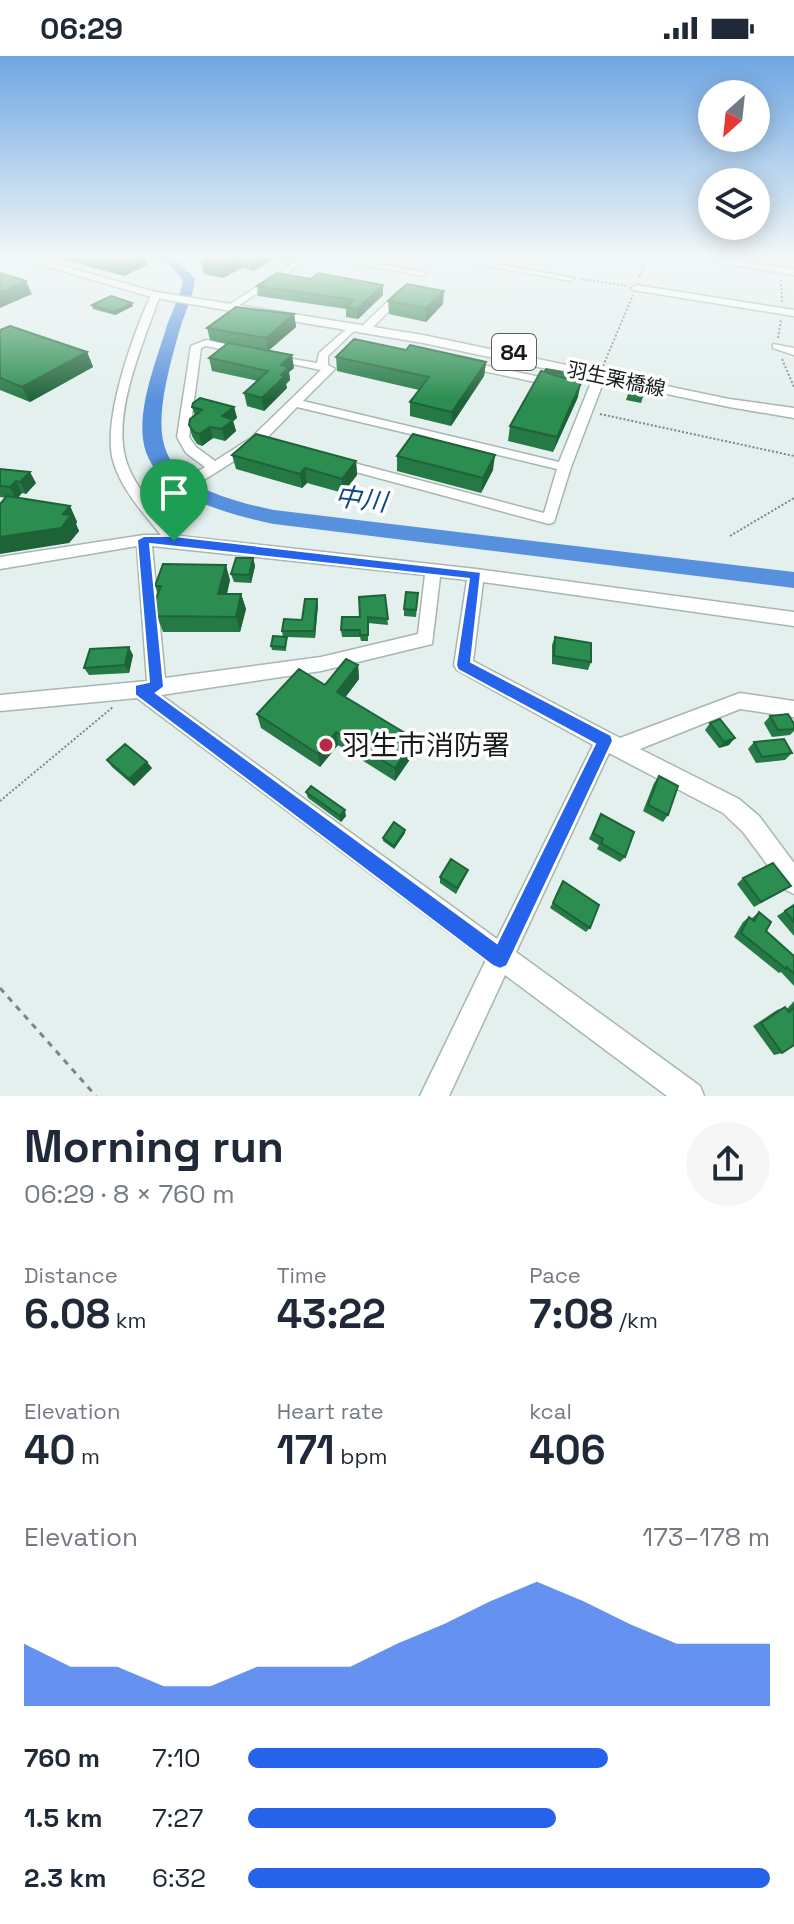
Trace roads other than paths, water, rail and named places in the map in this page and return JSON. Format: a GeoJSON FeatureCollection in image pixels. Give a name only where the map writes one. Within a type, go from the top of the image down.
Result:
{"type":"FeatureCollection","features":[{"type":"Feature","properties":{"kind":"main road","name":"羽生栗橋線"},"geometry":{"type":"LineString","coordinates":[[222,305],[368,326],[600,373]]}},
{"type":"Feature","properties":{"kind":"main road","name":"羽生栗橋線"},"geometry":{"type":"LineString","coordinates":[[231,306],[349,336],[436,341],[794,411]]}},
{"type":"Feature","properties":{"kind":"street"},"geometry":{"type":"LineString","coordinates":[[154,305],[116,423],[117,452],[130,484],[155,504],[174,541]]}},
{"type":"Feature","properties":{"kind":"street"},"geometry":{"type":"LineString","coordinates":[[368,326],[390,305]]}},
{"type":"Feature","properties":{"kind":"street"},"geometry":{"type":"LineString","coordinates":[[741,305],[794,313]]}},
{"type":"Feature","properties":{"kind":"street"},"geometry":{"type":"LineString","coordinates":[[322,367],[323,355],[349,336]]}},
{"type":"Feature","properties":{"kind":"street"},"geometry":{"type":"LineString","coordinates":[[155,504],[210,472],[256,441],[329,369],[199,343],[183,437],[210,472]]}},
{"type":"Feature","properties":{"kind":"street"},"geometry":{"type":"LineString","coordinates":[[777,346],[794,352]]}},
{"type":"Feature","properties":{"kind":"street"},"geometry":{"type":"LineString","coordinates":[[445,360],[564,385]]}},
{"type":"Feature","properties":{"kind":"street"},"geometry":{"type":"LineString","coordinates":[[318,457],[549,519],[564,467],[600,373]]}},
{"type":"Feature","properties":{"kind":"street"},"geometry":{"type":"LineString","coordinates":[[579,388],[594,391]]}},
{"type":"Feature","properties":{"kind":"street"},"geometry":{"type":"LineString","coordinates":[[295,403],[564,467]]}},
{"type":"Feature","properties":{"kind":"street"},"geometry":{"type":"LineString","coordinates":[[256,441],[272,445]]}},
{"type":"Feature","properties":{"kind":"street"},"geometry":{"type":"LineString","coordinates":[[143,689],[144,540]]}},
{"type":"Feature","properties":{"kind":"street"},"geometry":{"type":"LineString","coordinates":[[0,563],[144,540],[174,541],[476,575],[794,619]]}},
{"type":"Feature","properties":{"kind":"street"},"geometry":{"type":"LineString","coordinates":[[0,703],[143,689],[321,664],[426,639],[433,570]]}},
{"type":"Feature","properties":{"kind":"street"},"geometry":{"type":"LineString","coordinates":[[476,575],[463,665],[731,806],[751,824],[794,882]]}},
{"type":"Feature","properties":{"kind":"street"},"geometry":{"type":"LineString","coordinates":[[143,689],[500,958],[690,1096]]}},
{"type":"Feature","properties":{"kind":"street"},"geometry":{"type":"LineString","coordinates":[[434,1096],[500,958],[612,744],[740,701],[794,709]]}},
{"type":"Feature","properties":{"kind":"waterway","name":"中川"},"geometry":{"type":"LineString","coordinates":[[182,305],[158,385],[152,439],[156,456],[167,470],[182,483],[220,502],[274,517],[794,580]]}},
{"type":"Feature","properties":{"kind":"place","name":"羽生市消防署"},"geometry":{"type":"Point","coordinates":[326,745]}}]}
